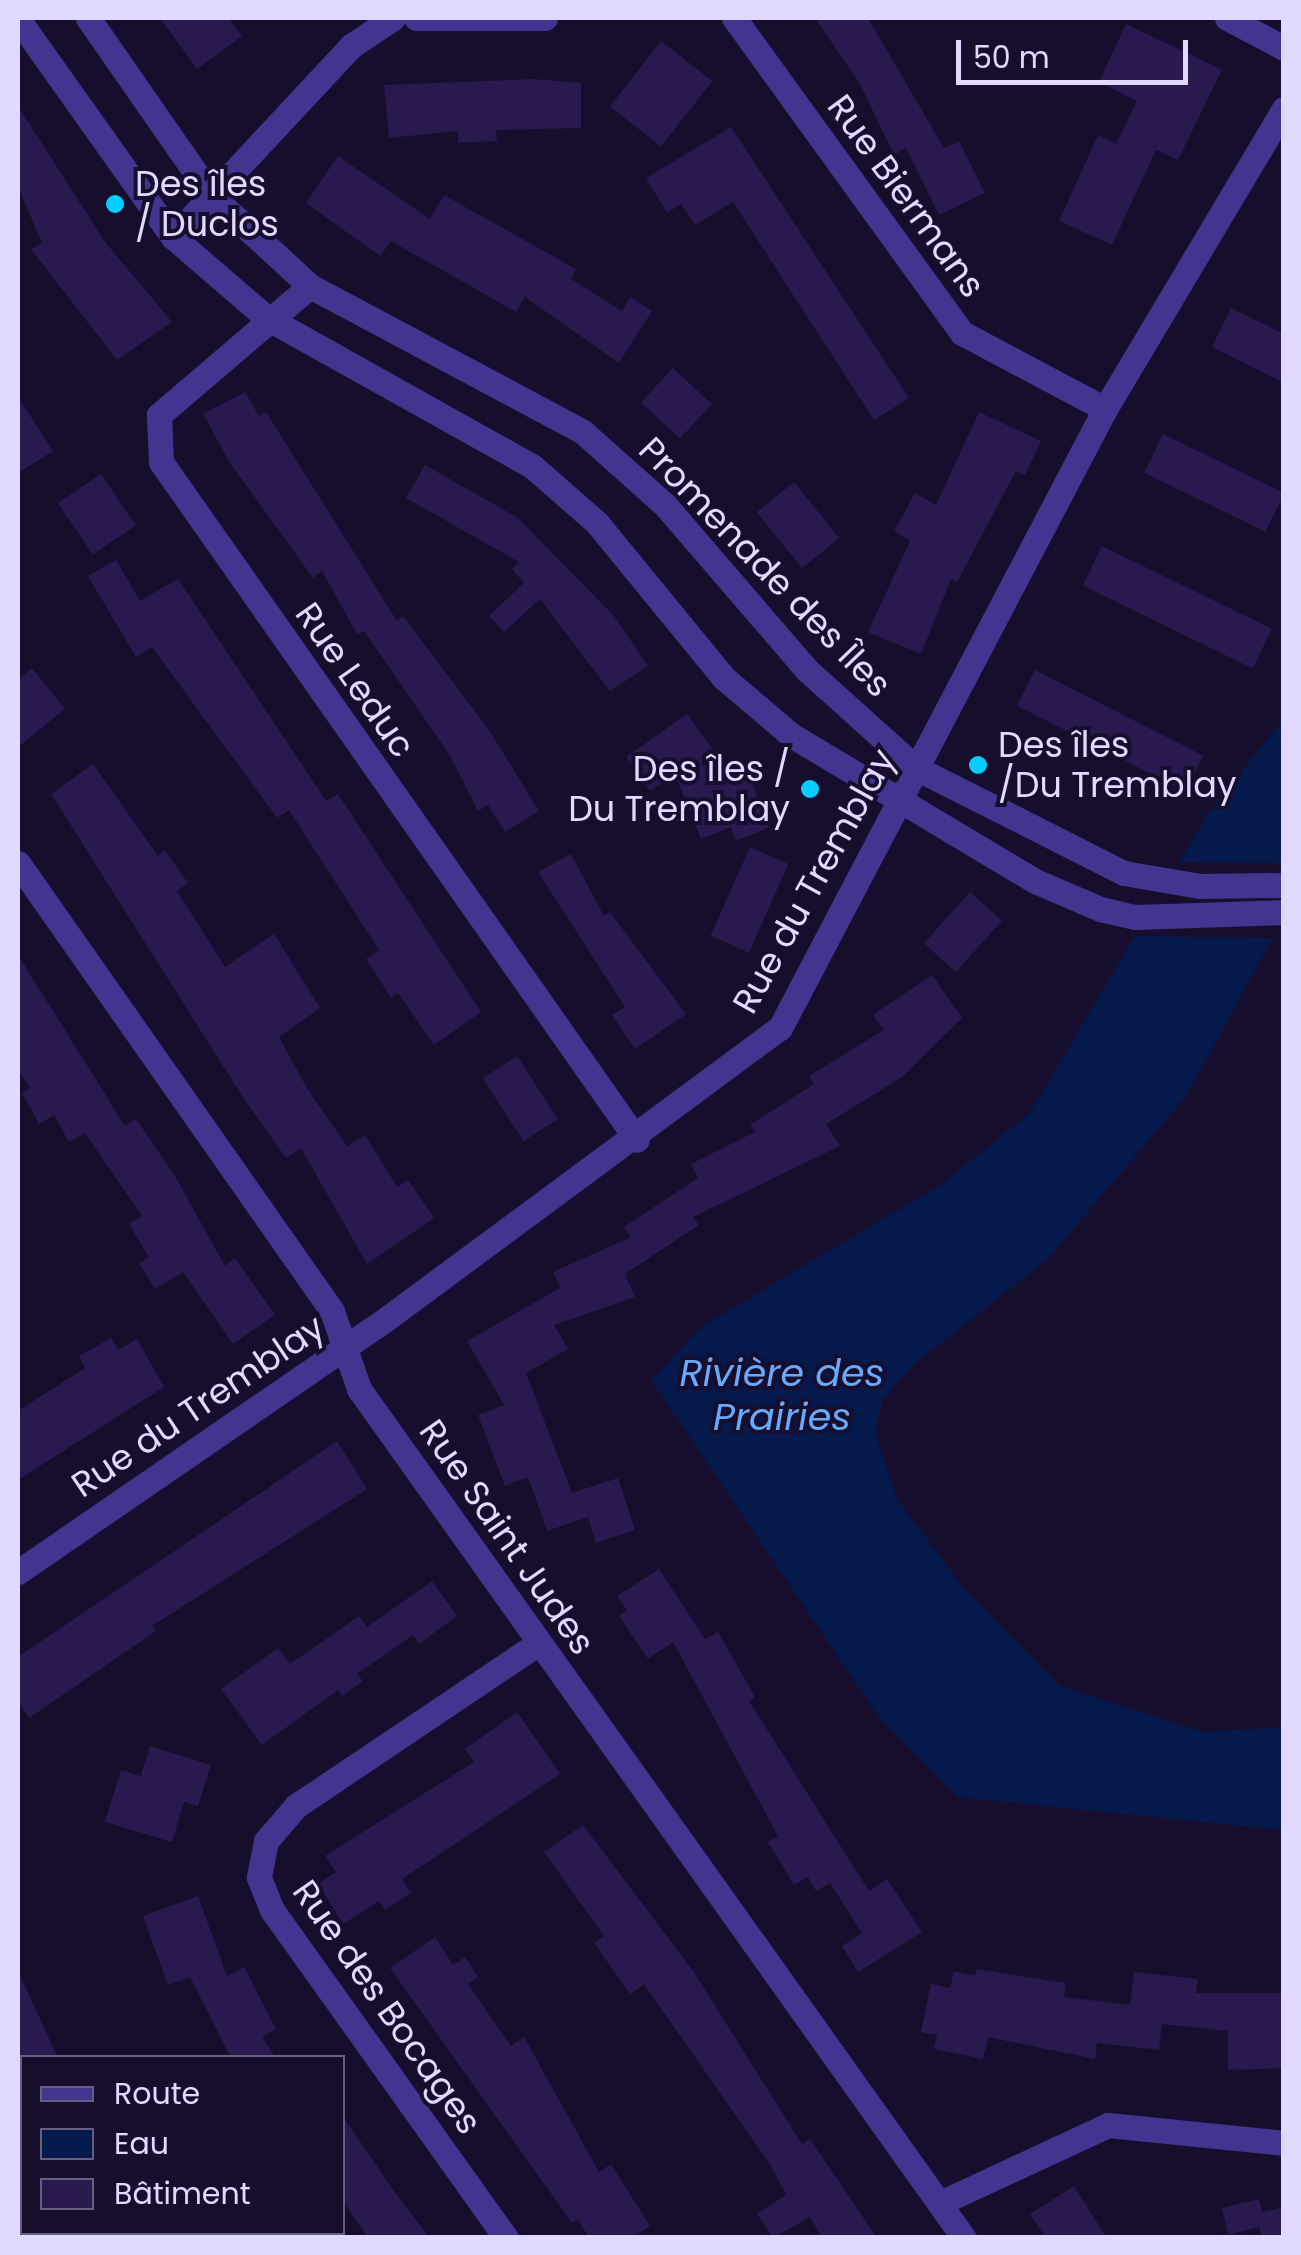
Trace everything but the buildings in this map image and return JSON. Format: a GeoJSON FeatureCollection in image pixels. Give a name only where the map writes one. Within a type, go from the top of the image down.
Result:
{"type":"FeatureCollection","features":[{"type":"Feature","properties":{"kind":"street","name":"Promenade des Îles"},"geometry":{"type":"LineString","coordinates":[[88,18],[211,196],[310,286],[583,432],[666,505],[808,670],[916,768],[1084,856],[1154,882],[1284,885]]}},
{"type":"Feature","properties":{"kind":"street"},"geometry":{"type":"LineString","coordinates":[[173,237],[351,46],[393,18]]}},
{"type":"Feature","properties":{"kind":"street"},"geometry":{"type":"LineString","coordinates":[[416,18],[545,18]]}},
{"type":"Feature","properties":{"kind":"street","name":"Rue Biermans"},"geometry":{"type":"LineString","coordinates":[[734,18],[962,333],[1105,409]]}},
{"type":"Feature","properties":{"kind":"street"},"geometry":{"type":"LineString","coordinates":[[1227,18],[1284,48]]}},
{"type":"Feature","properties":{"kind":"street"},"geometry":{"type":"LineString","coordinates":[[18,20],[173,237],[267,318],[532,466],[597,523],[724,678],[792,735],[1035,881],[1134,917],[1284,912]]}},
{"type":"Feature","properties":{"kind":"street","name":"Rue du Tremblay"},"geometry":{"type":"LineString","coordinates":[[18,1572],[637,1140],[780,1028],[1105,409],[1284,109]]}},
{"type":"Feature","properties":{"kind":"street","name":"Rue Leduc"},"geometry":{"type":"LineString","coordinates":[[310,286],[267,318],[159,416],[161,462],[637,1140]]}},
{"type":"Feature","properties":{"kind":"street","name":"Rue Saint Judes"},"geometry":{"type":"LineString","coordinates":[[18,863],[332,1311],[359,1389],[964,2238]]}},
{"type":"Feature","properties":{"kind":"street","name":"Rue des Bocages"},"geometry":{"type":"LineString","coordinates":[[506,2238],[272,1910],[259,1877],[266,1841],[296,1806],[539,1642]]}},
{"type":"Feature","properties":{"kind":"street"},"geometry":{"type":"LineString","coordinates":[[940,2203],[1108,2124],[1284,2144]]}},
{"type":"Feature","properties":{"kind":"water","name":"Rivière des Prairies"},"geometry":{"type":"Polygon","coordinates":[[[1283,719],[1283,919],[1187,1095],[1047,1260],[914,1364],[882,1401],[875,1433],[897,1499],[966,1591],[1060,1686],[1204,1732],[1283,1727],[1283,1830],[958,1797],[879,1717],[651,1380],[704,1325],[942,1184],[1030,1113],[1207,815],[1283,719]]]}},
{"type":"Feature","properties":{"kind":"pier"},"geometry":{"type":"Polygon","coordinates":[[[1173,862],[1283,863],[1278,938],[1129,936],[1173,862]]]}},
{"type":"Feature","properties":{"kind":"place","name":"Des îles / Duclos"},"geometry":{"type":"Point","coordinates":[115,204]}},
{"type":"Feature","properties":{"kind":"place","name":"Des îles /Du Tremblay"},"geometry":{"type":"Point","coordinates":[978,765]}},
{"type":"Feature","properties":{"kind":"place","name":"Des îles / Du Tremblay"},"geometry":{"type":"Point","coordinates":[810,789]}}]}
